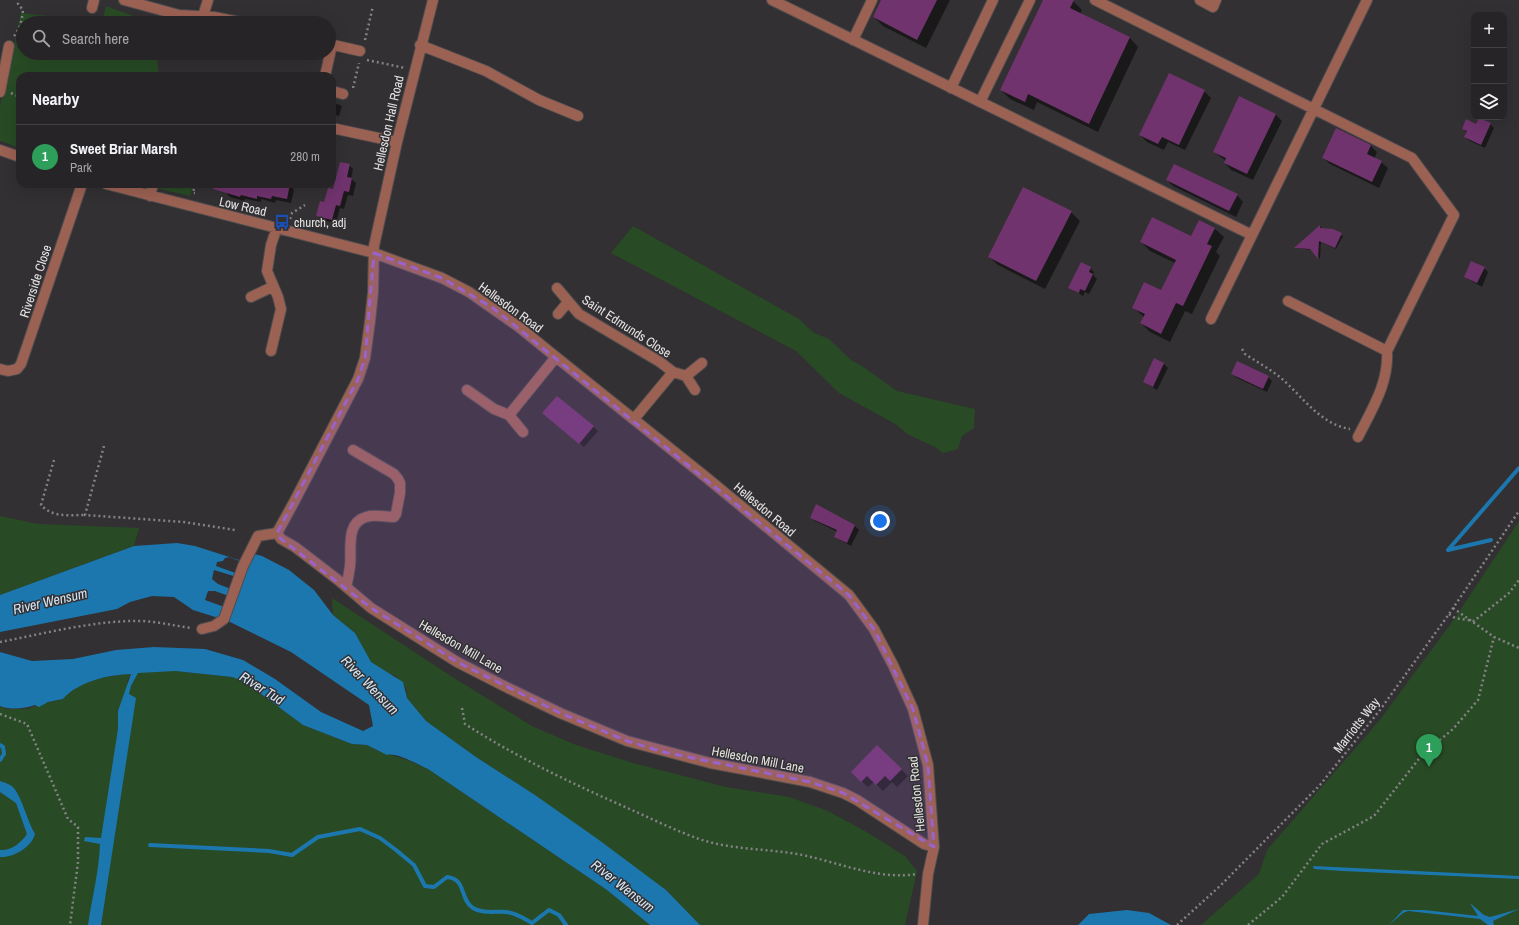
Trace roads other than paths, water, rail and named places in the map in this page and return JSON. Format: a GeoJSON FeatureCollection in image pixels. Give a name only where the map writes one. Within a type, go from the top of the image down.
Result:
{"type":"FeatureCollection","features":[{"type":"Feature","properties":{"kind":"street"},"geometry":{"type":"LineString","coordinates":[[124,0],[179,15],[204,16],[208,0]]}},
{"type":"Feature","properties":{"kind":"street","name":"Hellesdon Hall Road"},"geometry":{"type":"LineString","coordinates":[[374,253],[374,246],[397,142],[420,46],[433,0]]}},
{"type":"Feature","properties":{"kind":"street"},"geometry":{"type":"LineString","coordinates":[[772,0],[1252,235]]}},
{"type":"Feature","properties":{"kind":"street"},"geometry":{"type":"LineString","coordinates":[[853,40],[872,0]]}},
{"type":"Feature","properties":{"kind":"street"},"geometry":{"type":"LineString","coordinates":[[951,88],[993,0]]}},
{"type":"Feature","properties":{"kind":"street"},"geometry":{"type":"LineString","coordinates":[[980,102],[1030,0]]}},
{"type":"Feature","properties":{"kind":"street"},"geometry":{"type":"LineString","coordinates":[[1095,0],[1412,158],[1454,215],[1387,351],[1388,365],[1382,389],[1359,434]]}},
{"type":"Feature","properties":{"kind":"street"},"geometry":{"type":"LineString","coordinates":[[1200,0],[1213,7],[1216,0]]}},
{"type":"Feature","properties":{"kind":"street"},"geometry":{"type":"LineString","coordinates":[[1211,319],[1367,0]]}},
{"type":"Feature","properties":{"kind":"street"},"geometry":{"type":"LineString","coordinates":[[0,92],[9,46]]}},
{"type":"Feature","properties":{"kind":"street"},"geometry":{"type":"LineString","coordinates":[[336,46],[360,55]]}},
{"type":"Feature","properties":{"kind":"street"},"geometry":{"type":"LineString","coordinates":[[420,46],[486,71],[539,100],[578,116]]}},
{"type":"Feature","properties":{"kind":"street"},"geometry":{"type":"LineString","coordinates":[[326,72],[328,60]]}},
{"type":"Feature","properties":{"kind":"street"},"geometry":{"type":"LineString","coordinates":[[336,92],[343,94]]}},
{"type":"Feature","properties":{"kind":"street"},"geometry":{"type":"LineString","coordinates":[[336,129],[397,142]]}},
{"type":"Feature","properties":{"kind":"street"},"geometry":{"type":"LineString","coordinates":[[0,150],[16,156]]}},
{"type":"Feature","properties":{"kind":"street","name":"Riverside Close"},"geometry":{"type":"LineString","coordinates":[[0,369],[8,371],[17,369],[21,364],[81,188]]}},
{"type":"Feature","properties":{"kind":"street","name":"Low Road"},"geometry":{"type":"LineString","coordinates":[[121,188],[282,228],[374,253]]}},
{"type":"Feature","properties":{"kind":"street"},"geometry":{"type":"LineString","coordinates":[[150,196],[152,188]]}},
{"type":"Feature","properties":{"kind":"street"},"geometry":{"type":"LineString","coordinates":[[271,351],[281,309],[278,297],[272,286],[267,271],[271,245],[282,228]]}},
{"type":"Feature","properties":{"kind":"street"},"geometry":{"type":"LineString","coordinates":[[202,629],[214,626],[224,618],[250,550],[258,536],[276,533],[294,502],[360,372],[365,358],[371,314],[374,253]]}},
{"type":"Feature","properties":{"kind":"street","name":"Hellesdon Road"},"geometry":{"type":"LineString","coordinates":[[374,253],[424,271],[469,292],[518,327],[634,419],[848,595],[874,629],[894,665],[913,709],[928,765],[934,847],[928,874],[923,925]]}},
{"type":"Feature","properties":{"kind":"street"},"geometry":{"type":"LineString","coordinates":[[251,296],[272,286]]}},
{"type":"Feature","properties":{"kind":"street","name":"Saint Edmunds Close"},"geometry":{"type":"LineString","coordinates":[[556,288],[579,314],[660,362],[673,372],[686,376]]}},
{"type":"Feature","properties":{"kind":"street"},"geometry":{"type":"LineString","coordinates":[[1288,300],[1387,351]]}},
{"type":"Feature","properties":{"kind":"street","name":"Saint Edmunds Close"},"geometry":{"type":"LineString","coordinates":[[558,314],[568,302]]}},
{"type":"Feature","properties":{"kind":"street"},"geometry":{"type":"LineString","coordinates":[[509,415],[556,357]]}},
{"type":"Feature","properties":{"kind":"street"},"geometry":{"type":"LineString","coordinates":[[695,390],[686,376],[702,363]]}},
{"type":"Feature","properties":{"kind":"street","name":"Saint Edmunds Close"},"geometry":{"type":"LineString","coordinates":[[634,419],[673,372]]}},
{"type":"Feature","properties":{"kind":"street"},"geometry":{"type":"LineString","coordinates":[[467,390],[494,409],[509,415],[523,432]]}},
{"type":"Feature","properties":{"kind":"street"},"geometry":{"type":"LineString","coordinates":[[346,588],[350,566],[350,538],[356,522],[361,518],[372,516],[394,517],[400,494],[400,483],[394,474],[354,450]]}},
{"type":"Feature","properties":{"kind":"street","name":"Hellesdon Mill Lane"},"geometry":{"type":"LineString","coordinates":[[276,533],[281,540],[295,547],[371,608],[457,662],[560,713],[627,741],[663,752],[810,782],[836,791],[857,800],[924,844],[934,847]]}},
{"type":"Feature","properties":{"kind":"water"},"geometry":{"type":"Polygon","coordinates":[[[177,543],[195,546],[242,561],[250,553],[262,556],[289,570],[314,590],[333,615],[355,633],[371,662],[403,682],[407,698],[426,721],[476,757],[535,795],[599,840],[666,890],[700,925],[650,925],[607,890],[428,769],[402,757],[387,755],[367,745],[352,744],[303,725],[245,682],[232,677],[175,671],[138,673],[131,686],[129,694],[136,698],[101,925],[88,925],[97,874],[100,844],[84,841],[85,837],[101,838],[118,729],[118,711],[131,674],[113,676],[85,683],[63,699],[48,702],[39,707],[35,705],[22,708],[8,708],[0,706],[0,652],[32,661],[73,659],[116,650],[154,647],[205,649],[243,660],[275,679],[321,712],[363,731],[373,726],[369,705],[291,652],[228,621],[193,610],[174,597],[152,596],[130,602],[117,609],[0,632],[0,595],[134,546],[177,543]],[[229,557],[225,558],[223,561],[217,562],[216,566],[241,575],[245,563],[229,557]],[[214,570],[212,579],[218,584],[236,591],[240,578],[214,570]],[[208,591],[205,600],[230,609],[234,598],[215,591],[208,591]]]}},
{"type":"Feature","properties":{"kind":"water"},"geometry":{"type":"Polygon","coordinates":[[[0,781],[9,784],[15,789],[35,834],[30,843],[21,851],[5,857],[0,857],[0,850],[15,846],[27,834],[16,803],[0,792],[0,781]]]}},
{"type":"Feature","properties":{"kind":"water"},"geometry":{"type":"Polygon","coordinates":[[[1313,866],[1519,876],[1519,879],[1343,871],[1314,869],[1313,866]]]}},
{"type":"Feature","properties":{"kind":"water"},"geometry":{"type":"Polygon","coordinates":[[[1470,903],[1484,915],[1490,917],[1519,909],[1493,921],[1494,925],[1488,925],[1480,919],[1408,911],[1403,913],[1389,925],[1403,910],[1424,910],[1478,916],[1470,903]]]}},
{"type":"Feature","properties":{"kind":"water"},"geometry":{"type":"Polygon","coordinates":[[[1127,910],[1149,913],[1171,925],[1078,925],[1089,914],[1127,910]]]}},
{"type":"Feature","properties":{"kind":"waterway"},"geometry":{"type":"LineString","coordinates":[[1491,540],[1448,550],[1519,468]]}},
{"type":"Feature","properties":{"kind":"waterway"},"geometry":{"type":"LineString","coordinates":[[0,745],[3,747],[4,754],[0,760]]}},
{"type":"Feature","properties":{"kind":"waterway"},"geometry":{"type":"LineString","coordinates":[[150,845],[269,851],[292,855],[318,837],[360,829],[380,838],[414,865],[425,886],[434,887],[447,877],[458,881],[466,900],[473,908],[477,910],[484,912],[510,913],[532,923],[549,910],[559,915],[566,925]]}},
{"type":"Feature","properties":{"kind":"place","name":"church, adj"},"geometry":{"type":"Point","coordinates":[282,222]}},
{"type":"Feature","properties":{"kind":"place","name":"Sweet Briar Marsh"},"geometry":{"type":"Point","coordinates":[1429,767]}},
{"type":"Feature","properties":{"kind":"water label","name":"River Wensum"},"geometry":{"type":"Point","coordinates":[50,601]}},
{"type":"Feature","properties":{"kind":"water label","name":"River Wensum"},"geometry":{"type":"Point","coordinates":[370,685]}},
{"type":"Feature","properties":{"kind":"water label","name":"River Tud"},"geometry":{"type":"Point","coordinates":[262,688]}},
{"type":"Feature","properties":{"kind":"water label","name":"River Wensum"},"geometry":{"type":"Point","coordinates":[623,886]}}]}
